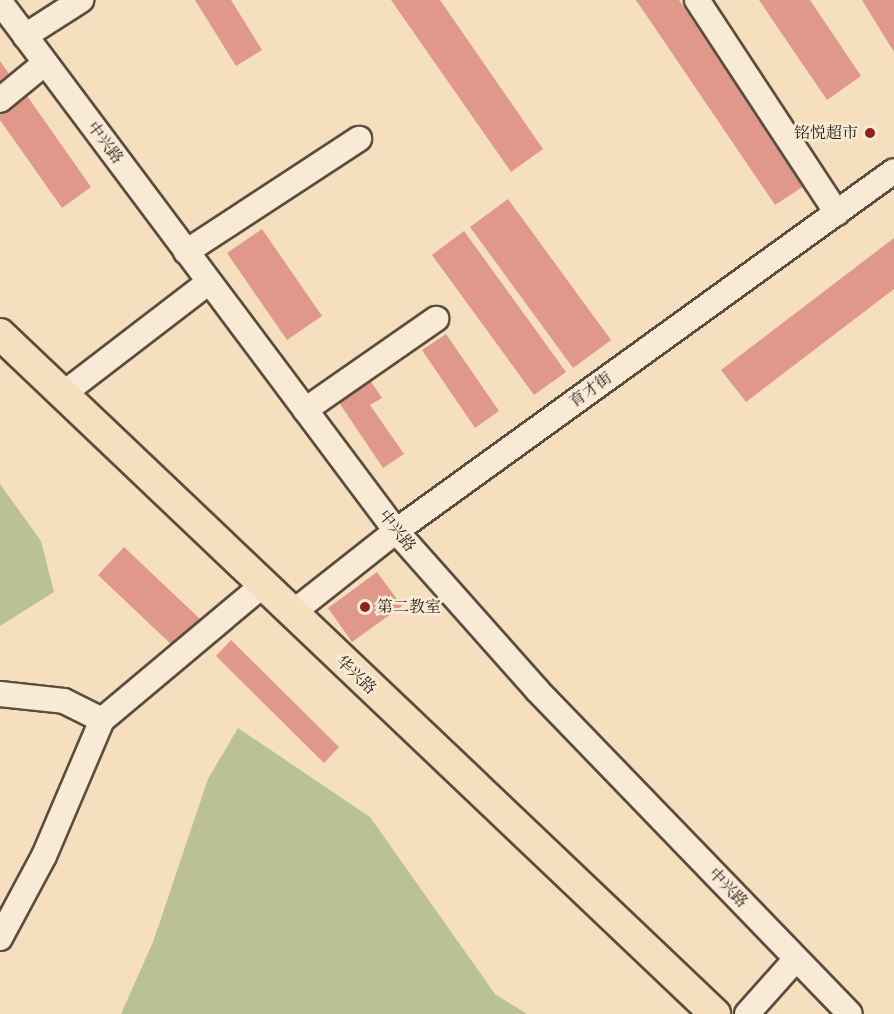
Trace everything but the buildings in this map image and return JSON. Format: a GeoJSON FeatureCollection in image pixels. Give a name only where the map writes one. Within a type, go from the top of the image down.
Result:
{"type":"FeatureCollection","features":[{"type":"Feature","properties":{"kind":"main road","name":"华兴路"},"geometry":{"type":"LineString","coordinates":[[0,334],[291,614],[715,1014]]}},
{"type":"Feature","properties":{"kind":"street"},"geometry":{"type":"LineString","coordinates":[[25,36],[81,0]]}},
{"type":"Feature","properties":{"kind":"street"},"geometry":{"type":"LineString","coordinates":[[697,0],[837,213]]}},
{"type":"Feature","properties":{"kind":"street","name":"中兴路"},"geometry":{"type":"LineString","coordinates":[[0,2],[396,531],[537,690],[850,1014]]}},
{"type":"Feature","properties":{"kind":"street"},"geometry":{"type":"LineString","coordinates":[[0,100],[45,63]]}},
{"type":"Feature","properties":{"kind":"street"},"geometry":{"type":"LineString","coordinates":[[186,252],[359,139]]}},
{"type":"Feature","properties":{"kind":"street","name":"育才街"},"geometry":{"type":"LineString","coordinates":[[291,614],[396,531],[894,171]]}},
{"type":"Feature","properties":{"kind":"street"},"geometry":{"type":"LineString","coordinates":[[63,394],[209,282]]}},
{"type":"Feature","properties":{"kind":"street"},"geometry":{"type":"LineString","coordinates":[[305,410],[436,319]]}},
{"type":"Feature","properties":{"kind":"street"},"geometry":{"type":"LineString","coordinates":[[0,938],[44,856],[102,720],[263,585]]}},
{"type":"Feature","properties":{"kind":"street"},"geometry":{"type":"LineString","coordinates":[[0,694],[64,701],[102,720]]}},
{"type":"Feature","properties":{"kind":"street"},"geometry":{"type":"LineString","coordinates":[[747,1014],[796,958]]}},
{"type":"Feature","properties":{"kind":"green space"},"geometry":{"type":"Polygon","coordinates":[[[0,484],[41,541],[54,592],[0,626],[0,484]]]}},
{"type":"Feature","properties":{"kind":"green space"},"geometry":{"type":"Polygon","coordinates":[[[238,728],[370,817],[495,994],[527,1014],[121,1014],[153,942],[208,779],[238,728]]]}},
{"type":"Feature","properties":{"kind":"place","name":"铭悦超市"},"geometry":{"type":"Point","coordinates":[870,133]}},
{"type":"Feature","properties":{"kind":"place","name":"第二教室"},"geometry":{"type":"Point","coordinates":[365,607]}}]}
